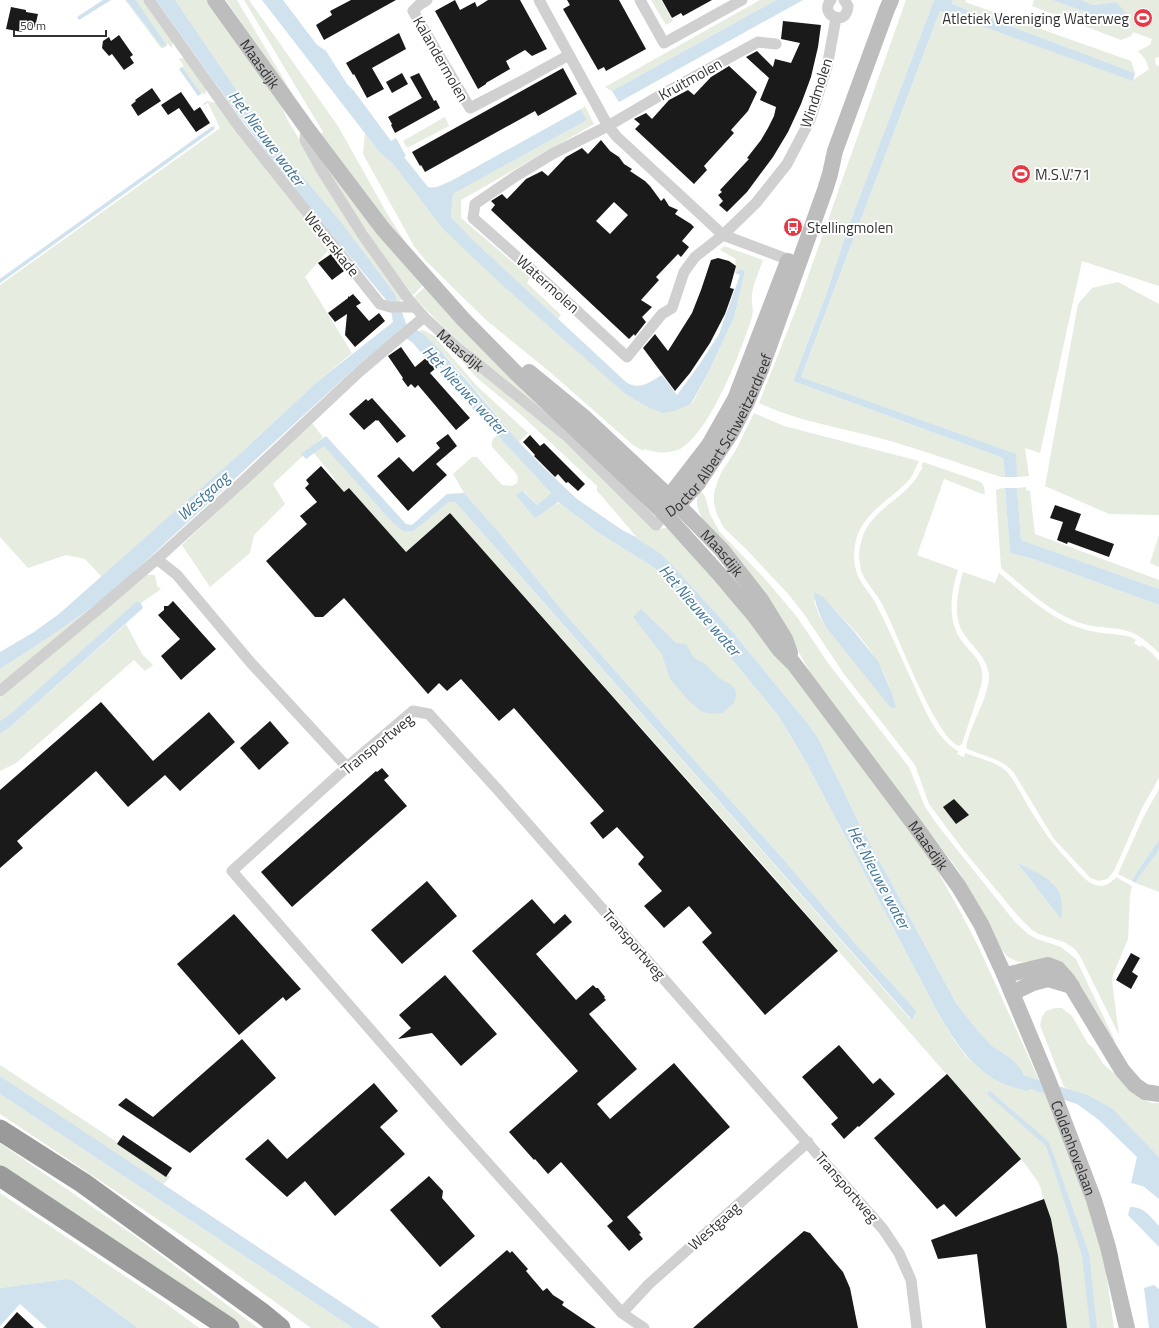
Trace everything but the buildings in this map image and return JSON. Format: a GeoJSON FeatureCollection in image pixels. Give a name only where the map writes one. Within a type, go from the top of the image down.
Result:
{"type":"FeatureCollection","features":[{"type":"Feature","properties":{"kind":"highway"},"geometry":{"type":"LineString","coordinates":[[0,1130],[83,1183],[280,1328]]}},
{"type":"Feature","properties":{"kind":"highway"},"geometry":{"type":"LineString","coordinates":[[0,1176],[229,1328]]}},
{"type":"Feature","properties":{"kind":"main road","name":"Maasdijk"},"geometry":{"type":"LineString","coordinates":[[215,0],[306,127],[383,229],[463,319],[517,374],[671,505],[721,576],[779,649],[794,664],[959,886],[981,924],[1004,974]]}},
{"type":"Feature","properties":{"kind":"main road","name":"Doctor Albert Schweitzerdreef"},"geometry":{"type":"LineString","coordinates":[[671,505],[698,483],[731,433],[746,404],[761,369],[793,261],[825,190],[835,151],[891,0]]}},
{"type":"Feature","properties":{"kind":"main road"},"geometry":{"type":"LineString","coordinates":[[1004,974],[1010,974],[1048,965],[1058,969],[1072,986],[1122,1070],[1135,1085],[1145,1092],[1159,1094]]}},
{"type":"Feature","properties":{"kind":"main road","name":"Coldenhovelaan"},"geometry":{"type":"LineString","coordinates":[[1004,974],[1049,1082],[1094,1200],[1108,1247],[1127,1328]]}},
{"type":"Feature","properties":{"kind":"main road"},"geometry":{"type":"LineString","coordinates":[[1012,992],[1033,983],[1048,979],[1072,986]]}},
{"type":"Feature","properties":{"kind":"street","name":"Weverskade"},"geometry":{"type":"LineString","coordinates":[[149,0],[240,128],[380,304],[403,305]]}},
{"type":"Feature","properties":{"kind":"street","name":"Kalandermolen"},"geometry":{"type":"LineString","coordinates":[[427,0],[413,11],[470,108],[569,55]]}},
{"type":"Feature","properties":{"kind":"street"},"geometry":{"type":"LineString","coordinates":[[539,0],[608,126],[617,137],[722,235],[793,261]]}},
{"type":"Feature","properties":{"kind":"street"},"geometry":{"type":"LineString","coordinates":[[640,0],[664,43],[742,0]]}},
{"type":"Feature","properties":{"kind":"street"},"geometry":{"type":"LineString","coordinates":[[831,0],[828,5],[828,12],[836,18],[842,17],[847,13],[848,6],[844,0]]}},
{"type":"Feature","properties":{"kind":"street","name":"Windmolen"},"geometry":{"type":"LineString","coordinates":[[722,235],[756,203],[787,164],[810,120],[827,68],[836,18]]}},
{"type":"Feature","properties":{"kind":"street","name":"Kruitmolen"},"geometry":{"type":"LineString","coordinates":[[608,126],[666,92],[758,42],[776,44]]}},
{"type":"Feature","properties":{"kind":"street","name":"Watermolen"},"geometry":{"type":"LineString","coordinates":[[608,126],[554,153],[516,176],[475,204],[473,218],[627,357],[662,314],[672,308],[684,272],[695,257],[722,235]]}},
{"type":"Feature","properties":{"kind":"street","name":"Maasdijk"},"geometry":{"type":"LineString","coordinates":[[306,127],[305,140],[403,305],[424,317],[458,348],[568,436],[656,524],[671,505]]}},
{"type":"Feature","properties":{"kind":"street"},"geometry":{"type":"LineString","coordinates":[[0,691],[157,558],[242,482],[359,372],[424,317]]}},
{"type":"Feature","properties":{"kind":"street"},"geometry":{"type":"LineString","coordinates":[[157,558],[177,575],[251,663],[347,767]]}},
{"type":"Feature","properties":{"kind":"street","name":"Transportweg"},"geometry":{"type":"LineString","coordinates":[[644,1328],[622,1313],[445,1115],[232,871],[347,767],[413,712],[429,714],[500,791],[883,1229],[899,1254],[910,1280],[917,1328]]}},
{"type":"Feature","properties":{"kind":"street","name":"Westgaag"},"geometry":{"type":"LineString","coordinates":[[622,1313],[649,1284],[808,1142]]}},
{"type":"Feature","properties":{"kind":"shaded area"},"geometry":{"type":"Polygon","coordinates":[[[125,0],[151,33],[166,44],[136,0],[146,0],[173,41],[172,47],[167,43],[167,46],[161,48],[125,0]]]}},
{"type":"Feature","properties":{"kind":"shaded area"},"geometry":{"type":"Polygon","coordinates":[[[175,0],[209,0],[278,97],[287,119],[301,142],[402,299],[399,303],[395,294],[342,223],[265,132],[175,0]]]}},
{"type":"Feature","properties":{"kind":"shaded area"},"geometry":{"type":"Polygon","coordinates":[[[226,0],[237,0],[303,112],[226,0]]]}},
{"type":"Feature","properties":{"kind":"shaded area"},"geometry":{"type":"Polygon","coordinates":[[[244,0],[249,0],[338,126],[385,210],[410,250],[321,134],[323,132],[244,0]]]}},
{"type":"Feature","properties":{"kind":"shaded area"},"geometry":{"type":"Polygon","coordinates":[[[651,0],[661,0],[673,21],[666,25],[651,0]]]}},
{"type":"Feature","properties":{"kind":"shaded area"},"geometry":{"type":"Polygon","coordinates":[[[760,0],[776,0],[612,91],[605,87],[760,0]]]}},
{"type":"Feature","properties":{"kind":"shaded area"},"geometry":{"type":"Polygon","coordinates":[[[906,0],[934,0],[848,228],[826,295],[793,381],[1003,458],[1005,477],[1001,477],[894,442],[788,415],[759,403],[800,299],[906,0]]]}},
{"type":"Feature","properties":{"kind":"shaded area"},"geometry":{"type":"Polygon","coordinates":[[[953,0],[966,0],[965,2],[1131,61],[1135,73],[952,4],[953,0]]]}},
{"type":"Feature","properties":{"kind":"shaded area","name":"M.S.V.'71"},"geometry":{"type":"Polygon","coordinates":[[[1034,0],[1052,0],[1121,25],[1116,2],[1093,5],[1081,0],[1159,0],[1159,57],[1155,58],[1156,65],[1159,66],[1159,286],[1082,261],[1040,453],[1025,448],[1029,476],[1017,477],[1015,454],[801,377],[940,11],[1133,80],[1149,69],[1145,59],[1138,51],[1150,45],[1152,39],[1133,32],[1131,36],[1121,40],[1032,6],[1034,0]]]}},
{"type":"Feature","properties":{"kind":"shaded area"},"geometry":{"type":"Polygon","coordinates":[[[179,59],[187,59],[207,89],[205,95],[204,93],[201,94],[182,67],[184,66],[179,59]]]}},
{"type":"Feature","properties":{"kind":"shaded area"},"geometry":{"type":"Polygon","coordinates":[[[207,101],[216,103],[331,247],[305,277],[352,353],[317,382],[244,450],[102,577],[85,559],[66,555],[28,568],[0,537],[0,285],[220,128],[208,103],[202,106],[207,101]]]}},
{"type":"Feature","properties":{"kind":"shaded area"},"geometry":{"type":"Polygon","coordinates":[[[585,106],[594,124],[461,200],[461,218],[530,277],[527,283],[561,315],[558,319],[472,239],[451,217],[453,194],[587,120],[581,109],[585,106]]]}},
{"type":"Feature","properties":{"kind":"shaded area"},"geometry":{"type":"Polygon","coordinates":[[[445,117],[449,126],[407,148],[403,141],[445,117]]]}},
{"type":"Feature","properties":{"kind":"shaded area"},"geometry":{"type":"Polygon","coordinates":[[[365,133],[381,154],[393,164],[443,229],[624,393],[692,404],[734,318],[745,271],[741,269],[735,273],[736,259],[720,250],[724,246],[763,260],[753,291],[752,317],[733,369],[713,409],[691,440],[680,449],[671,452],[657,452],[644,449],[643,451],[633,445],[550,372],[486,320],[425,260],[414,246],[363,154],[365,133]]]}},
{"type":"Feature","properties":{"kind":"shaded area"},"geometry":{"type":"Polygon","coordinates":[[[321,159],[423,285],[413,295],[401,280],[325,169],[321,159]]]}},
{"type":"Feature","properties":{"kind":"shaded area"},"geometry":{"type":"Polygon","coordinates":[[[1118,282],[1159,304],[1159,515],[1109,514],[1045,486],[1078,304],[1092,288],[1118,282]]]}},
{"type":"Feature","properties":{"kind":"shaded area"},"geometry":{"type":"Polygon","coordinates":[[[425,287],[555,420],[482,361],[430,314],[414,297],[425,287]]]}},
{"type":"Feature","properties":{"kind":"shaded area"},"geometry":{"type":"Polygon","coordinates":[[[423,330],[434,336],[476,385],[528,433],[519,442],[453,364],[438,348],[425,337],[416,332],[423,330]]]}},
{"type":"Feature","properties":{"kind":"shaded area"},"geometry":{"type":"Polygon","coordinates":[[[443,339],[566,439],[656,529],[667,528],[748,614],[930,858],[980,950],[1039,1080],[1022,1075],[1012,1059],[992,1046],[956,1003],[858,821],[818,738],[809,725],[731,630],[685,579],[639,540],[597,491],[597,486],[518,412],[477,378],[443,339]]]}},
{"type":"Feature","properties":{"kind":"shaded area"},"geometry":{"type":"Polygon","coordinates":[[[754,413],[784,426],[919,461],[909,479],[871,515],[860,530],[856,540],[854,555],[857,575],[876,604],[925,710],[942,738],[958,751],[957,754],[964,757],[965,753],[991,762],[1005,770],[1012,778],[1050,839],[1066,859],[1092,884],[1104,886],[1116,877],[1132,886],[1130,894],[1128,939],[1112,980],[1119,1035],[1080,956],[1075,949],[1064,942],[1039,934],[1032,930],[1018,916],[964,851],[929,804],[915,765],[844,674],[804,614],[789,595],[724,528],[717,515],[714,503],[714,493],[721,473],[737,448],[754,413]],[[820,596],[814,601],[819,615],[826,627],[895,703],[885,676],[871,652],[852,628],[820,596]],[[1018,864],[1061,919],[1053,883],[1018,864]]]}},
{"type":"Feature","properties":{"kind":"shaded area"},"geometry":{"type":"Polygon","coordinates":[[[311,422],[323,437],[273,484],[285,504],[254,535],[250,553],[210,587],[182,545],[311,422]]]}},
{"type":"Feature","properties":{"kind":"shaded area"},"geometry":{"type":"Polygon","coordinates":[[[497,435],[551,493],[537,505],[524,491],[517,496],[535,519],[557,503],[562,505],[599,533],[653,567],[663,576],[777,714],[807,764],[937,1011],[954,1040],[966,1056],[980,1069],[1029,1089],[1045,1093],[1055,1115],[1102,1245],[1114,1328],[1067,1328],[1041,1189],[1038,1182],[1025,1164],[751,851],[450,513],[403,554],[349,488],[335,500],[325,487],[335,479],[314,453],[324,445],[392,522],[404,532],[414,531],[449,502],[455,502],[910,1019],[913,1019],[915,1016],[912,1006],[566,615],[503,537],[464,493],[453,474],[472,457],[477,457],[502,485],[512,486],[517,483],[518,477],[515,472],[492,446],[492,441],[497,435]]]}},
{"type":"Feature","properties":{"kind":"shaded area"},"geometry":{"type":"Polygon","coordinates":[[[923,462],[981,482],[984,487],[985,495],[944,479],[917,555],[958,570],[952,600],[952,616],[956,631],[979,662],[981,668],[981,686],[962,744],[959,746],[949,738],[928,704],[889,617],[862,573],[860,562],[859,554],[864,533],[876,516],[915,480],[923,467],[921,467],[923,462]]]}},
{"type":"Feature","properties":{"kind":"shaded area"},"geometry":{"type":"Polygon","coordinates":[[[1026,487],[1026,490],[1030,491],[1035,534],[1159,580],[1159,589],[1021,540],[1017,488],[1026,487]]]}},
{"type":"Feature","properties":{"kind":"shaded area"},"geometry":{"type":"Polygon","coordinates":[[[1005,488],[1010,553],[1036,560],[1159,605],[1159,653],[1142,638],[1128,631],[1090,626],[1075,621],[1055,611],[1036,598],[1001,568],[996,491],[997,489],[1005,488]]]}},
{"type":"Feature","properties":{"kind":"shaded area"},"geometry":{"type":"Polygon","coordinates":[[[699,489],[705,496],[710,514],[719,531],[765,579],[797,617],[828,663],[909,767],[925,807],[939,827],[1015,922],[1028,934],[1037,939],[1061,947],[1076,959],[1115,1041],[1112,1043],[1073,974],[1031,961],[1016,961],[1008,957],[1002,950],[958,870],[817,685],[786,629],[703,520],[697,505],[699,489]]]}},
{"type":"Feature","properties":{"kind":"shaded area"},"geometry":{"type":"Polygon","coordinates":[[[1159,535],[1159,567],[1150,563],[1159,535]]]}},
{"type":"Feature","properties":{"kind":"shaded area"},"geometry":{"type":"Polygon","coordinates":[[[963,572],[995,583],[999,573],[1038,606],[1049,613],[1071,625],[1089,631],[1131,637],[1136,640],[1134,643],[1140,647],[1142,645],[1159,661],[1159,778],[1142,808],[1114,871],[1107,879],[1099,881],[1090,878],[1054,839],[1014,773],[1009,768],[998,760],[966,748],[971,730],[983,702],[989,675],[986,663],[964,634],[958,620],[957,603],[963,572]]]}},
{"type":"Feature","properties":{"kind":"shaded area"},"geometry":{"type":"Polygon","coordinates":[[[147,575],[155,575],[157,586],[161,589],[141,603],[137,601],[9,715],[0,721],[0,698],[147,575]]]}},
{"type":"Feature","properties":{"kind":"shaded area"},"geometry":{"type":"Polygon","coordinates":[[[95,605],[0,686],[0,669],[95,605]]]}},
{"type":"Feature","properties":{"kind":"shaded area"},"geometry":{"type":"Polygon","coordinates":[[[126,624],[142,654],[153,665],[145,671],[134,660],[16,763],[0,771],[0,734],[9,728],[126,624]]]}},
{"type":"Feature","properties":{"kind":"shaded area"},"geometry":{"type":"Polygon","coordinates":[[[1159,789],[1159,840],[1132,881],[1118,874],[1143,818],[1159,789]]]}},
{"type":"Feature","properties":{"kind":"shaded area"},"geometry":{"type":"Polygon","coordinates":[[[1159,849],[1159,892],[1136,883],[1159,849]]]}},
{"type":"Feature","properties":{"kind":"shaded area"},"geometry":{"type":"Polygon","coordinates":[[[1055,1008],[1062,1008],[1072,1016],[1088,1044],[1093,1048],[1104,1065],[1140,1098],[1152,1103],[1159,1103],[1159,1157],[1113,1109],[1064,1087],[1040,1025],[1042,1017],[1046,1011],[1055,1008]]]}},
{"type":"Feature","properties":{"kind":"shaded area"},"geometry":{"type":"Polygon","coordinates":[[[0,1065],[170,1177],[163,1185],[0,1076],[0,1065]]]}},
{"type":"Feature","properties":{"kind":"shaded area"},"geometry":{"type":"Polygon","coordinates":[[[0,1094],[353,1328],[311,1328],[209,1254],[0,1114],[0,1094]]]}},
{"type":"Feature","properties":{"kind":"shaded area"},"geometry":{"type":"Polygon","coordinates":[[[0,1143],[139,1239],[258,1328],[240,1328],[0,1167],[0,1143]]]}},
{"type":"Feature","properties":{"kind":"shaded area"},"geometry":{"type":"Polygon","coordinates":[[[0,1193],[164,1302],[199,1328],[138,1328],[72,1280],[67,1279],[0,1288],[0,1193]]]}},
{"type":"Feature","properties":{"kind":"water"},"geometry":{"type":"Polygon","coordinates":[[[103,0],[111,0],[79,20],[77,17],[103,0]]]}},
{"type":"Feature","properties":{"kind":"water"},"geometry":{"type":"Polygon","coordinates":[[[126,0],[136,0],[166,44],[162,47],[126,0]]]}},
{"type":"Feature","properties":{"kind":"water"},"geometry":{"type":"Polygon","coordinates":[[[156,0],[175,0],[265,132],[342,223],[395,294],[407,326],[405,328],[413,334],[416,332],[422,333],[438,348],[519,442],[577,499],[622,530],[636,537],[661,554],[731,630],[818,738],[858,821],[956,1003],[978,1031],[992,1046],[1012,1059],[1022,1071],[1023,1075],[1087,1095],[1113,1109],[1159,1157],[1159,1199],[1143,1186],[1131,1183],[1137,1157],[1099,1120],[1077,1104],[1030,1089],[1027,1091],[1001,1083],[987,1075],[962,1050],[937,1011],[807,764],[777,714],[663,576],[653,567],[599,533],[558,502],[535,519],[516,495],[523,491],[537,505],[551,493],[470,406],[444,369],[419,341],[413,340],[398,333],[356,367],[98,605],[95,605],[0,669],[0,652],[34,632],[59,614],[244,450],[317,382],[393,322],[388,302],[301,198],[233,108],[156,0]]]}},
{"type":"Feature","properties":{"kind":"water"},"geometry":{"type":"Polygon","coordinates":[[[262,0],[283,0],[317,45],[326,51],[347,84],[354,91],[391,141],[396,138],[406,156],[404,157],[428,187],[437,187],[451,181],[581,109],[587,120],[453,194],[451,217],[472,239],[626,382],[631,385],[640,386],[649,383],[662,375],[677,395],[719,334],[740,275],[735,273],[741,269],[745,271],[734,318],[708,373],[691,404],[674,411],[663,413],[648,407],[624,393],[500,283],[443,229],[393,164],[381,154],[262,0]]]}},
{"type":"Feature","properties":{"kind":"water"},"geometry":{"type":"Polygon","coordinates":[[[776,0],[803,0],[619,102],[612,91],[776,0]]]}},
{"type":"Feature","properties":{"kind":"water"},"geometry":{"type":"Polygon","coordinates":[[[934,0],[953,0],[952,4],[1135,73],[1133,81],[940,11],[801,377],[1016,454],[1017,477],[1005,477],[1003,458],[793,381],[826,295],[848,228],[934,0]]]}},
{"type":"Feature","properties":{"kind":"water"},"geometry":{"type":"Polygon","coordinates":[[[1052,0],[1081,0],[1093,5],[1116,2],[1126,13],[1121,25],[1052,0]]]}},
{"type":"Feature","properties":{"kind":"water"},"geometry":{"type":"Polygon","coordinates":[[[182,67],[200,92],[201,94],[198,96],[179,69],[182,67]]]}},
{"type":"Feature","properties":{"kind":"water"},"geometry":{"type":"Polygon","coordinates":[[[326,436],[406,524],[412,525],[447,494],[464,493],[503,537],[566,615],[912,1006],[916,1012],[913,1019],[911,1019],[455,502],[449,502],[414,531],[404,532],[392,522],[324,446],[306,459],[301,454],[326,436]]]}},
{"type":"Feature","properties":{"kind":"water"},"geometry":{"type":"Polygon","coordinates":[[[1005,488],[1017,488],[1021,540],[1159,589],[1159,605],[1036,560],[1010,553],[1005,488]]]}},
{"type":"Feature","properties":{"kind":"water"},"geometry":{"type":"Polygon","coordinates":[[[814,592],[823,597],[878,661],[892,693],[896,707],[891,708],[826,627],[818,610],[814,592]]]}},
{"type":"Feature","properties":{"kind":"water"},"geometry":{"type":"Polygon","coordinates":[[[137,601],[141,603],[143,608],[9,728],[0,734],[0,721],[9,715],[137,601]]]}},
{"type":"Feature","properties":{"kind":"water"},"geometry":{"type":"Polygon","coordinates":[[[641,609],[676,643],[686,644],[693,657],[705,664],[719,678],[730,684],[735,689],[736,696],[733,704],[722,713],[711,714],[701,711],[689,701],[670,679],[662,654],[633,617],[641,609]]]}},
{"type":"Feature","properties":{"kind":"water"},"geometry":{"type":"Polygon","coordinates":[[[1159,840],[1159,849],[1157,853],[1138,878],[1136,883],[1132,881],[1139,869],[1159,840]]]}},
{"type":"Feature","properties":{"kind":"water"},"geometry":{"type":"Polygon","coordinates":[[[1018,864],[1046,878],[1058,889],[1062,907],[1061,919],[1018,864]]]}},
{"type":"Feature","properties":{"kind":"water"},"geometry":{"type":"Polygon","coordinates":[[[0,1076],[380,1328],[353,1328],[0,1094],[0,1076]]]}},
{"type":"Feature","properties":{"kind":"water"},"geometry":{"type":"Polygon","coordinates":[[[990,1091],[1049,1142],[1089,1254],[1097,1328],[1090,1328],[1082,1255],[1046,1146],[987,1094],[990,1091]]]}},
{"type":"Feature","properties":{"kind":"water"},"geometry":{"type":"Polygon","coordinates":[[[1130,1207],[1143,1210],[1159,1226],[1159,1247],[1128,1215],[1130,1207]]]}},
{"type":"Feature","properties":{"kind":"water"},"geometry":{"type":"Polygon","coordinates":[[[67,1279],[72,1280],[138,1328],[47,1328],[20,1304],[0,1326],[0,1288],[67,1279]]]}},
{"type":"Feature","properties":{"kind":"water"},"geometry":{"type":"Polygon","coordinates":[[[1154,1285],[1159,1289],[1159,1328],[1149,1328],[1144,1288],[1154,1285]]]}},
{"type":"Feature","properties":{"kind":"waterway"},"geometry":{"type":"LineString","coordinates":[[0,281],[213,128]]}},
{"type":"Feature","properties":{"kind":"waterway","name":"Het Nieuwe water"},"geometry":{"type":"LineString","coordinates":[[410,333],[417,338],[438,362]]}},
{"type":"Feature","properties":{"kind":"place","name":"Atletiek Vereniging Waterweg"},"geometry":{"type":"Point","coordinates":[1143,18]}},
{"type":"Feature","properties":{"kind":"place","name":"M.S.V.'71"},"geometry":{"type":"Point","coordinates":[1021,174]}},
{"type":"Feature","properties":{"kind":"place","name":"Stellingmolen"},"geometry":{"type":"Point","coordinates":[793,227]}}]}
